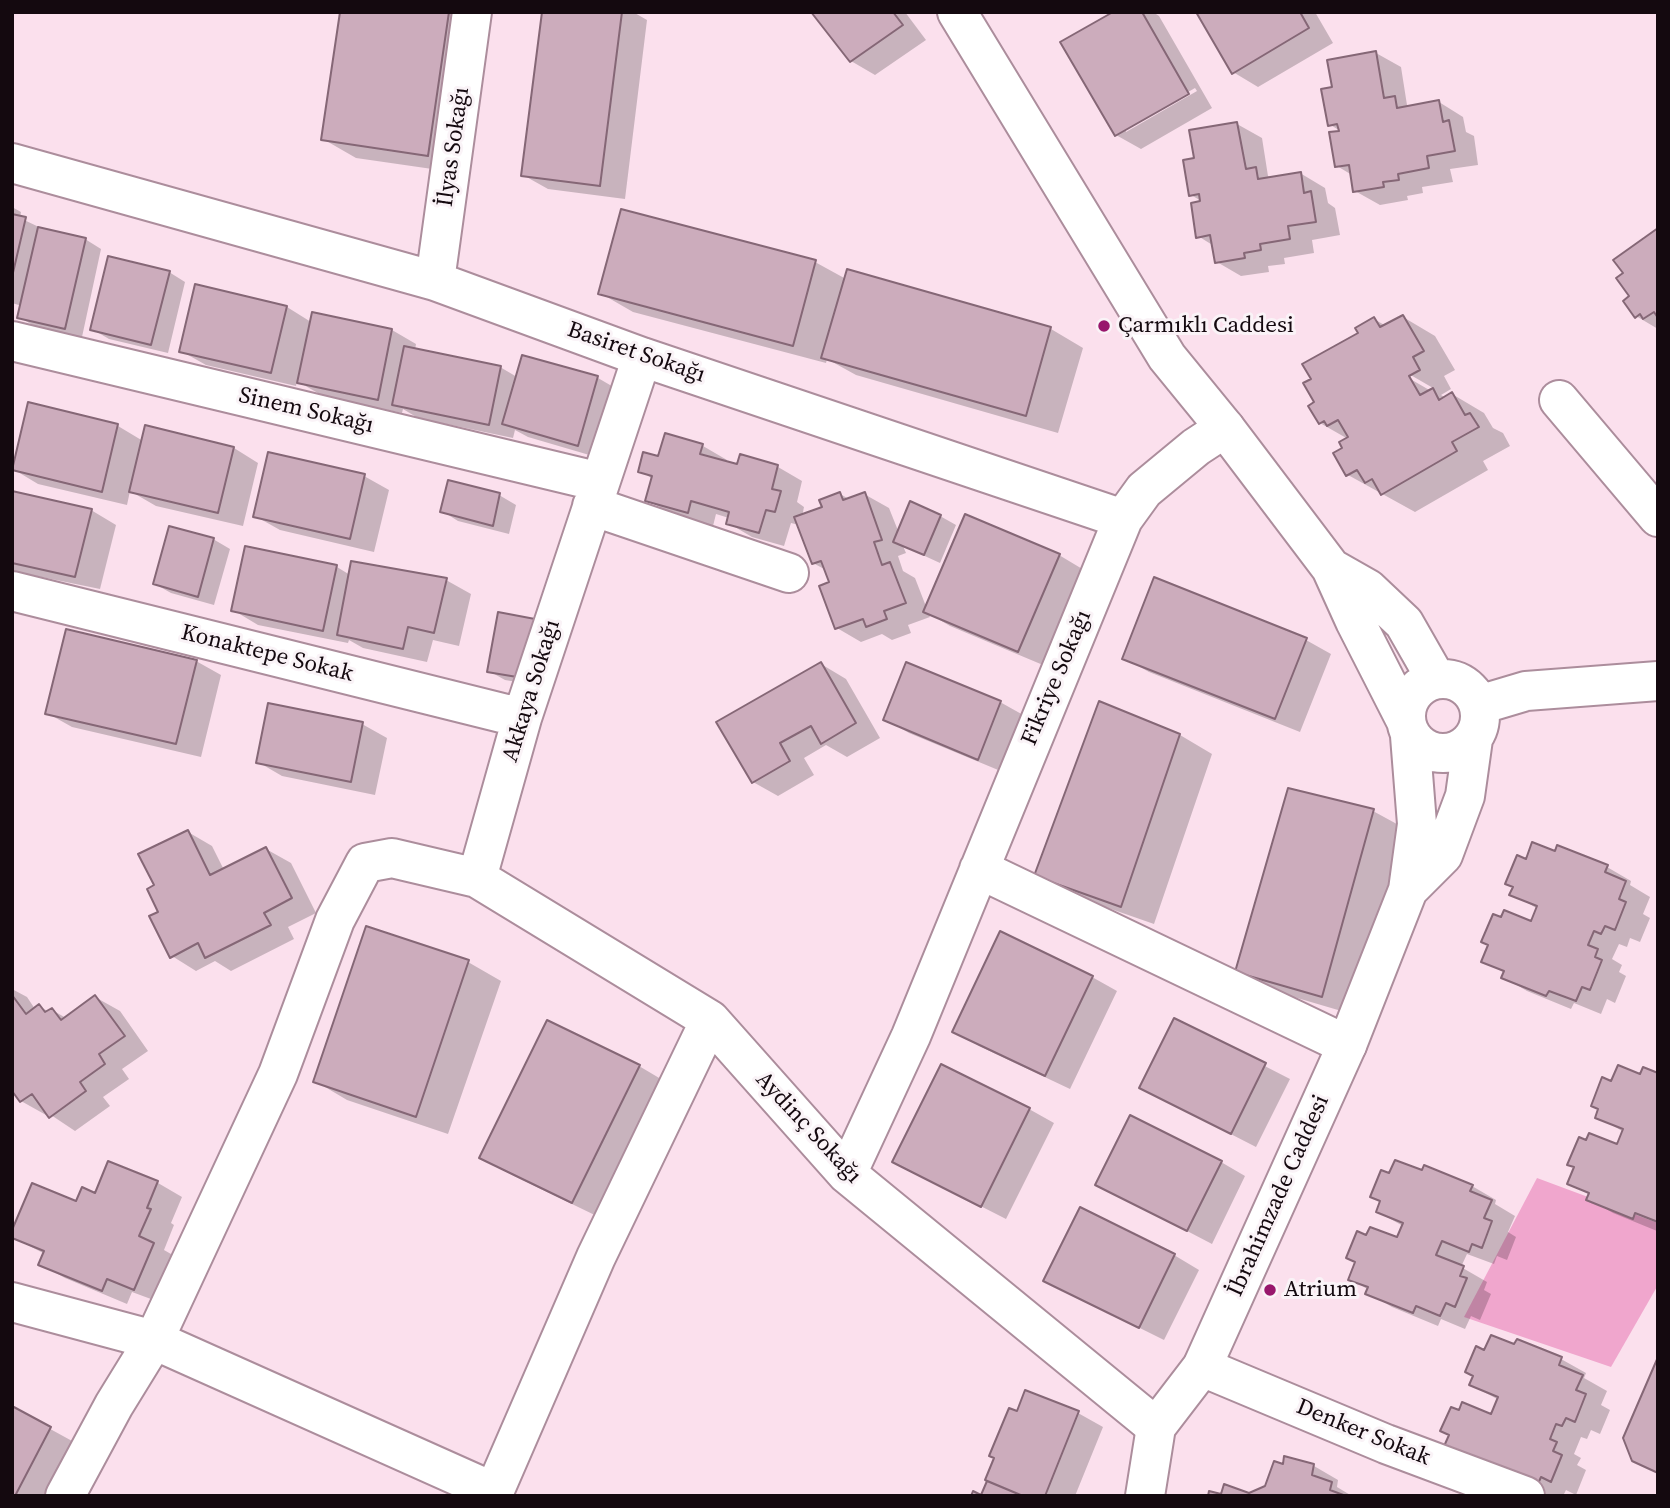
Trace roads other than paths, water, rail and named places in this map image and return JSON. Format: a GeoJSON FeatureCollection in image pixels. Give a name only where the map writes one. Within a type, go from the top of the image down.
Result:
{"type":"FeatureCollection","features":[{"type":"Feature","properties":{"kind":"street","name":"İlyas Sokağı"},"geometry":{"type":"LineString","coordinates":[[435,281],[472,12]]}},
{"type":"Feature","properties":{"kind":"street"},"geometry":{"type":"LineString","coordinates":[[957,12],[1167,357],[1225,428],[1331,568],[1408,727],[1423,748],[1441,754],[1458,751],[1476,722],[1526,691],[1658,681]]}},
{"type":"Feature","properties":{"kind":"street","name":"Basiret Sokağı"},"geometry":{"type":"LineString","coordinates":[[12,163],[435,281],[642,357],[1123,519]]}},
{"type":"Feature","properties":{"kind":"street","name":"Sinem Sokağı"},"geometry":{"type":"LineString","coordinates":[[12,341],[596,494]]}},
{"type":"Feature","properties":{"kind":"street","name":"Akkaya Sokağı"},"geometry":{"type":"LineString","coordinates":[[477,878],[522,718],[642,357]]}},
{"type":"Feature","properties":{"kind":"street"},"geometry":{"type":"LineString","coordinates":[[1559,400],[1658,517]]}},
{"type":"Feature","properties":{"kind":"street"},"geometry":{"type":"LineString","coordinates":[[1123,519],[1144,489],[1196,447],[1225,428]]}},
{"type":"Feature","properties":{"kind":"street"},"geometry":{"type":"LineString","coordinates":[[596,494],[789,573]]}},
{"type":"Feature","properties":{"kind":"street","name":"Fikriye Sokağı"},"geometry":{"type":"LineString","coordinates":[[846,1174],[911,1035],[1123,519]]}},
{"type":"Feature","properties":{"kind":"street"},"geometry":{"type":"LineString","coordinates":[[1331,568],[1368,589],[1404,623],[1436,679]]}},
{"type":"Feature","properties":{"kind":"street","name":"Konaktepe Sokak"},"geometry":{"type":"LineString","coordinates":[[12,591],[522,718]]}},
{"type":"Feature","properties":{"kind":"street"},"geometry":{"type":"LineString","coordinates":[[1408,727],[1408,701],[1419,686],[1436,679],[1454,680],[1470,689],[1476,722]]}},
{"type":"Feature","properties":{"kind":"street","name":"İbrahimzade Caddesi"},"geometry":{"type":"LineString","coordinates":[[1408,890],[1443,855],[1465,796],[1476,722]]}},
{"type":"Feature","properties":{"kind":"street","name":"İbrahimzade Caddesi"},"geometry":{"type":"LineString","coordinates":[[1145,1496],[1156,1427],[1202,1367],[1347,1045],[1408,890],[1418,824],[1408,727]]}},
{"type":"Feature","properties":{"kind":"street"},"geometry":{"type":"LineString","coordinates":[[985,853],[1347,1045]]}},
{"type":"Feature","properties":{"kind":"street","name":"Aydinç Sokağı"},"geometry":{"type":"LineString","coordinates":[[155,1340],[278,1074],[335,920],[365,863],[392,858],[477,878],[710,1020],[846,1174],[1156,1427]]}},
{"type":"Feature","properties":{"kind":"street"},"geometry":{"type":"LineString","coordinates":[[12,1302],[155,1340],[494,1492],[596,1257],[710,1020]]}},
{"type":"Feature","properties":{"kind":"street"},"geometry":{"type":"LineString","coordinates":[[65,1496],[114,1405],[155,1340]]}},
{"type":"Feature","properties":{"kind":"street","name":"Denker Sokak"},"geometry":{"type":"LineString","coordinates":[[1202,1367],[1386,1444],[1525,1496]]}},
{"type":"Feature","properties":{"kind":"place","name":"Çarmıklı Caddesi"},"geometry":{"type":"Point","coordinates":[1104,326]}},
{"type":"Feature","properties":{"kind":"place","name":"Atrium"},"geometry":{"type":"Point","coordinates":[1270,1290]}}]}
